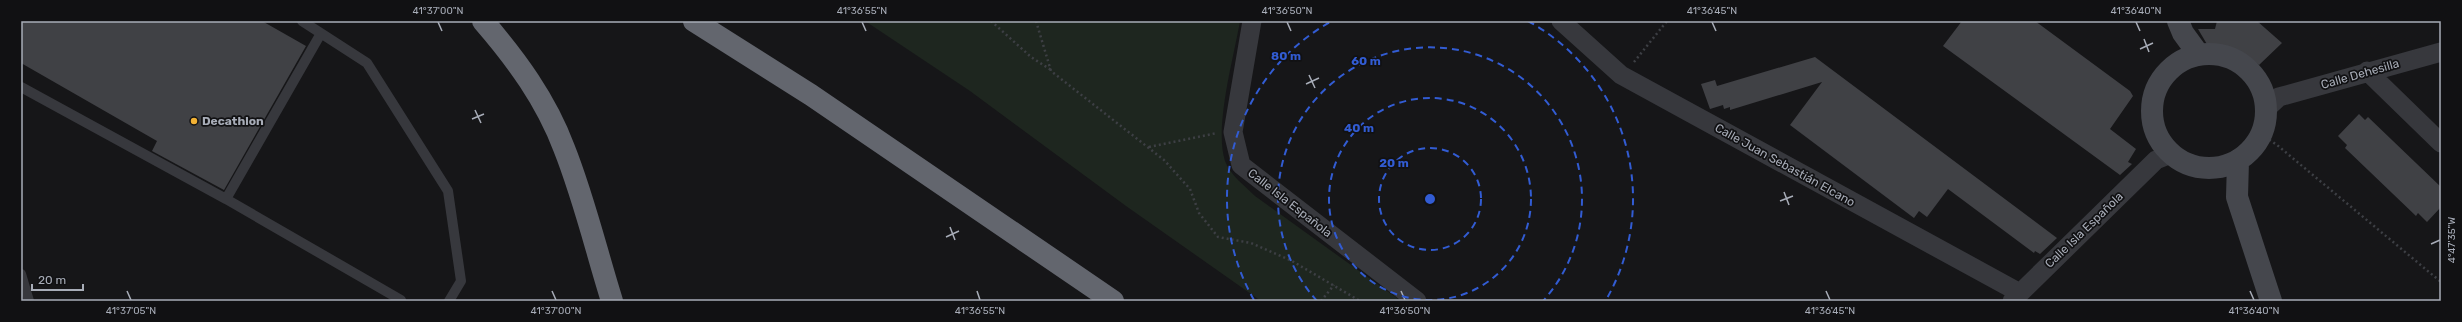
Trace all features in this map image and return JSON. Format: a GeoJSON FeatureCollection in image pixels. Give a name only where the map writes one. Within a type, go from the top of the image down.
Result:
{"type":"FeatureCollection","features":[{"type":"Feature","properties":{"kind":"highway"},"geometry":{"type":"LineString","coordinates":[[483,21],[520,67],[534,88],[564,146],[585,206],[612,301]]}},
{"type":"Feature","properties":{"kind":"highway"},"geometry":{"type":"LineString","coordinates":[[694,21],[811,95],[1113,301]]}},
{"type":"Feature","properties":{"kind":"street","name":"Calle Isla Española"},"geometry":{"type":"LineString","coordinates":[[1252,21],[1233,132],[1241,165],[1417,301]]}},
{"type":"Feature","properties":{"kind":"street","name":"Calle Juan Sebastián Elcano"},"geometry":{"type":"LineString","coordinates":[[1561,21],[1621,75],[2016,297]]}},
{"type":"Feature","properties":{"kind":"street"},"geometry":{"type":"LineString","coordinates":[[2181,27],[2189,58]]}},
{"type":"Feature","properties":{"kind":"street","name":"Calle Dehesilla"},"geometry":{"type":"LineString","coordinates":[[2269,99],[2441,52]]}},
{"type":"Feature","properties":{"kind":"street"},"geometry":{"type":"LineString","coordinates":[[2215,55],[2238,62],[2255,78],[2269,99],[2261,134],[2247,154],[2238,161],[2223,167],[2207,168],[2183,162],[2163,152],[2154,127],[2152,113],[2153,98],[2158,85],[2167,73],[2189,58],[2215,55]]}},
{"type":"Feature","properties":{"kind":"street"},"geometry":{"type":"LineString","coordinates":[[2367,71],[2441,143]]}},
{"type":"Feature","properties":{"kind":"street","name":"Calle Isla Española"},"geometry":{"type":"LineString","coordinates":[[2016,297],[2163,152]]}},
{"type":"Feature","properties":{"kind":"street"},"geometry":{"type":"LineString","coordinates":[[2238,161],[2237,197],[2271,301]]}},
{"type":"Feature","properties":{"kind":"street"},"geometry":{"type":"LineString","coordinates":[[2207,168],[2237,197]]}},
{"type":"Feature","properties":{"kind":"lane"},"geometry":{"type":"LineString","coordinates":[[302,21],[320,35],[367,63],[448,192],[461,281],[449,301]]}},
{"type":"Feature","properties":{"kind":"lane"},"geometry":{"type":"LineString","coordinates":[[226,199],[320,35]]}},
{"type":"Feature","properties":{"kind":"lane"},"geometry":{"type":"LineString","coordinates":[[21,87],[226,199],[401,300]]}},
{"type":"Feature","properties":{"kind":"lane"},"geometry":{"type":"LineString","coordinates":[[21,274],[29,301]]}},
{"type":"Feature","properties":{"kind":"path"},"geometry":{"type":"LineString","coordinates":[[991,21],[1031,57],[1164,160],[1190,189],[1199,213],[1218,237],[1251,243],[1292,261],[1360,301]]}},
{"type":"Feature","properties":{"kind":"path"},"geometry":{"type":"LineString","coordinates":[[1036,21],[1051,71]]}},
{"type":"Feature","properties":{"kind":"path"},"geometry":{"type":"LineString","coordinates":[[1621,75],[1642,54],[1667,21]]}},
{"type":"Feature","properties":{"kind":"path"},"geometry":{"type":"LineString","coordinates":[[1149,147],[1176,143],[1208,134],[1233,132]]}},
{"type":"Feature","properties":{"kind":"path"},"geometry":{"type":"LineString","coordinates":[[2261,134],[2283,150],[2441,282]]}},
{"type":"Feature","properties":{"kind":"path"},"geometry":{"type":"LineString","coordinates":[[1321,301],[1334,285]]}},
{"type":"Feature","properties":{"kind":"shaded area"},"geometry":{"type":"Polygon","coordinates":[[[865,21],[1240,21],[1223,111],[1222,147],[1227,166],[1238,180],[1255,196],[1401,301],[1261,301],[1126,206],[970,91],[865,21]]]}},
{"type":"Feature","properties":{"kind":"building","name":"Decathlon"},"geometry":{"type":"Polygon","coordinates":[[[21,21],[262,21],[306,46],[224,190],[152,151],[157,141],[21,63],[21,21]]]}},
{"type":"Feature","properties":{"kind":"building"},"geometry":{"type":"Polygon","coordinates":[[[1962,21],[2035,21],[2130,91],[2133,96],[2110,129],[2136,149],[2128,162],[2132,164],[2120,175],[1943,46],[1962,21]]]}},
{"type":"Feature","properties":{"kind":"building"},"geometry":{"type":"Polygon","coordinates":[[[2217,21],[2257,21],[2282,43],[2259,65],[2250,58],[2234,50],[2208,46],[2198,29],[2215,29],[2217,21]]]}},
{"type":"Feature","properties":{"kind":"building"},"geometry":{"type":"Polygon","coordinates":[[[1815,57],[2057,238],[2040,254],[2035,251],[2034,253],[1948,189],[1927,217],[1919,211],[1914,218],[1790,125],[1822,82],[1730,110],[1730,107],[1724,109],[1723,105],[1710,109],[1701,84],[1715,80],[1717,86],[1815,57]]]}},
{"type":"Feature","properties":{"kind":"building"},"geometry":{"type":"Polygon","coordinates":[[[2359,114],[2365,120],[2368,117],[2441,187],[2441,207],[2427,222],[2418,213],[2416,216],[2345,148],[2347,145],[2338,136],[2359,114]]]}},
{"type":"Feature","properties":{"kind":"place","name":"Decathlon"},"geometry":{"type":"Point","coordinates":[194,121]}}]}
